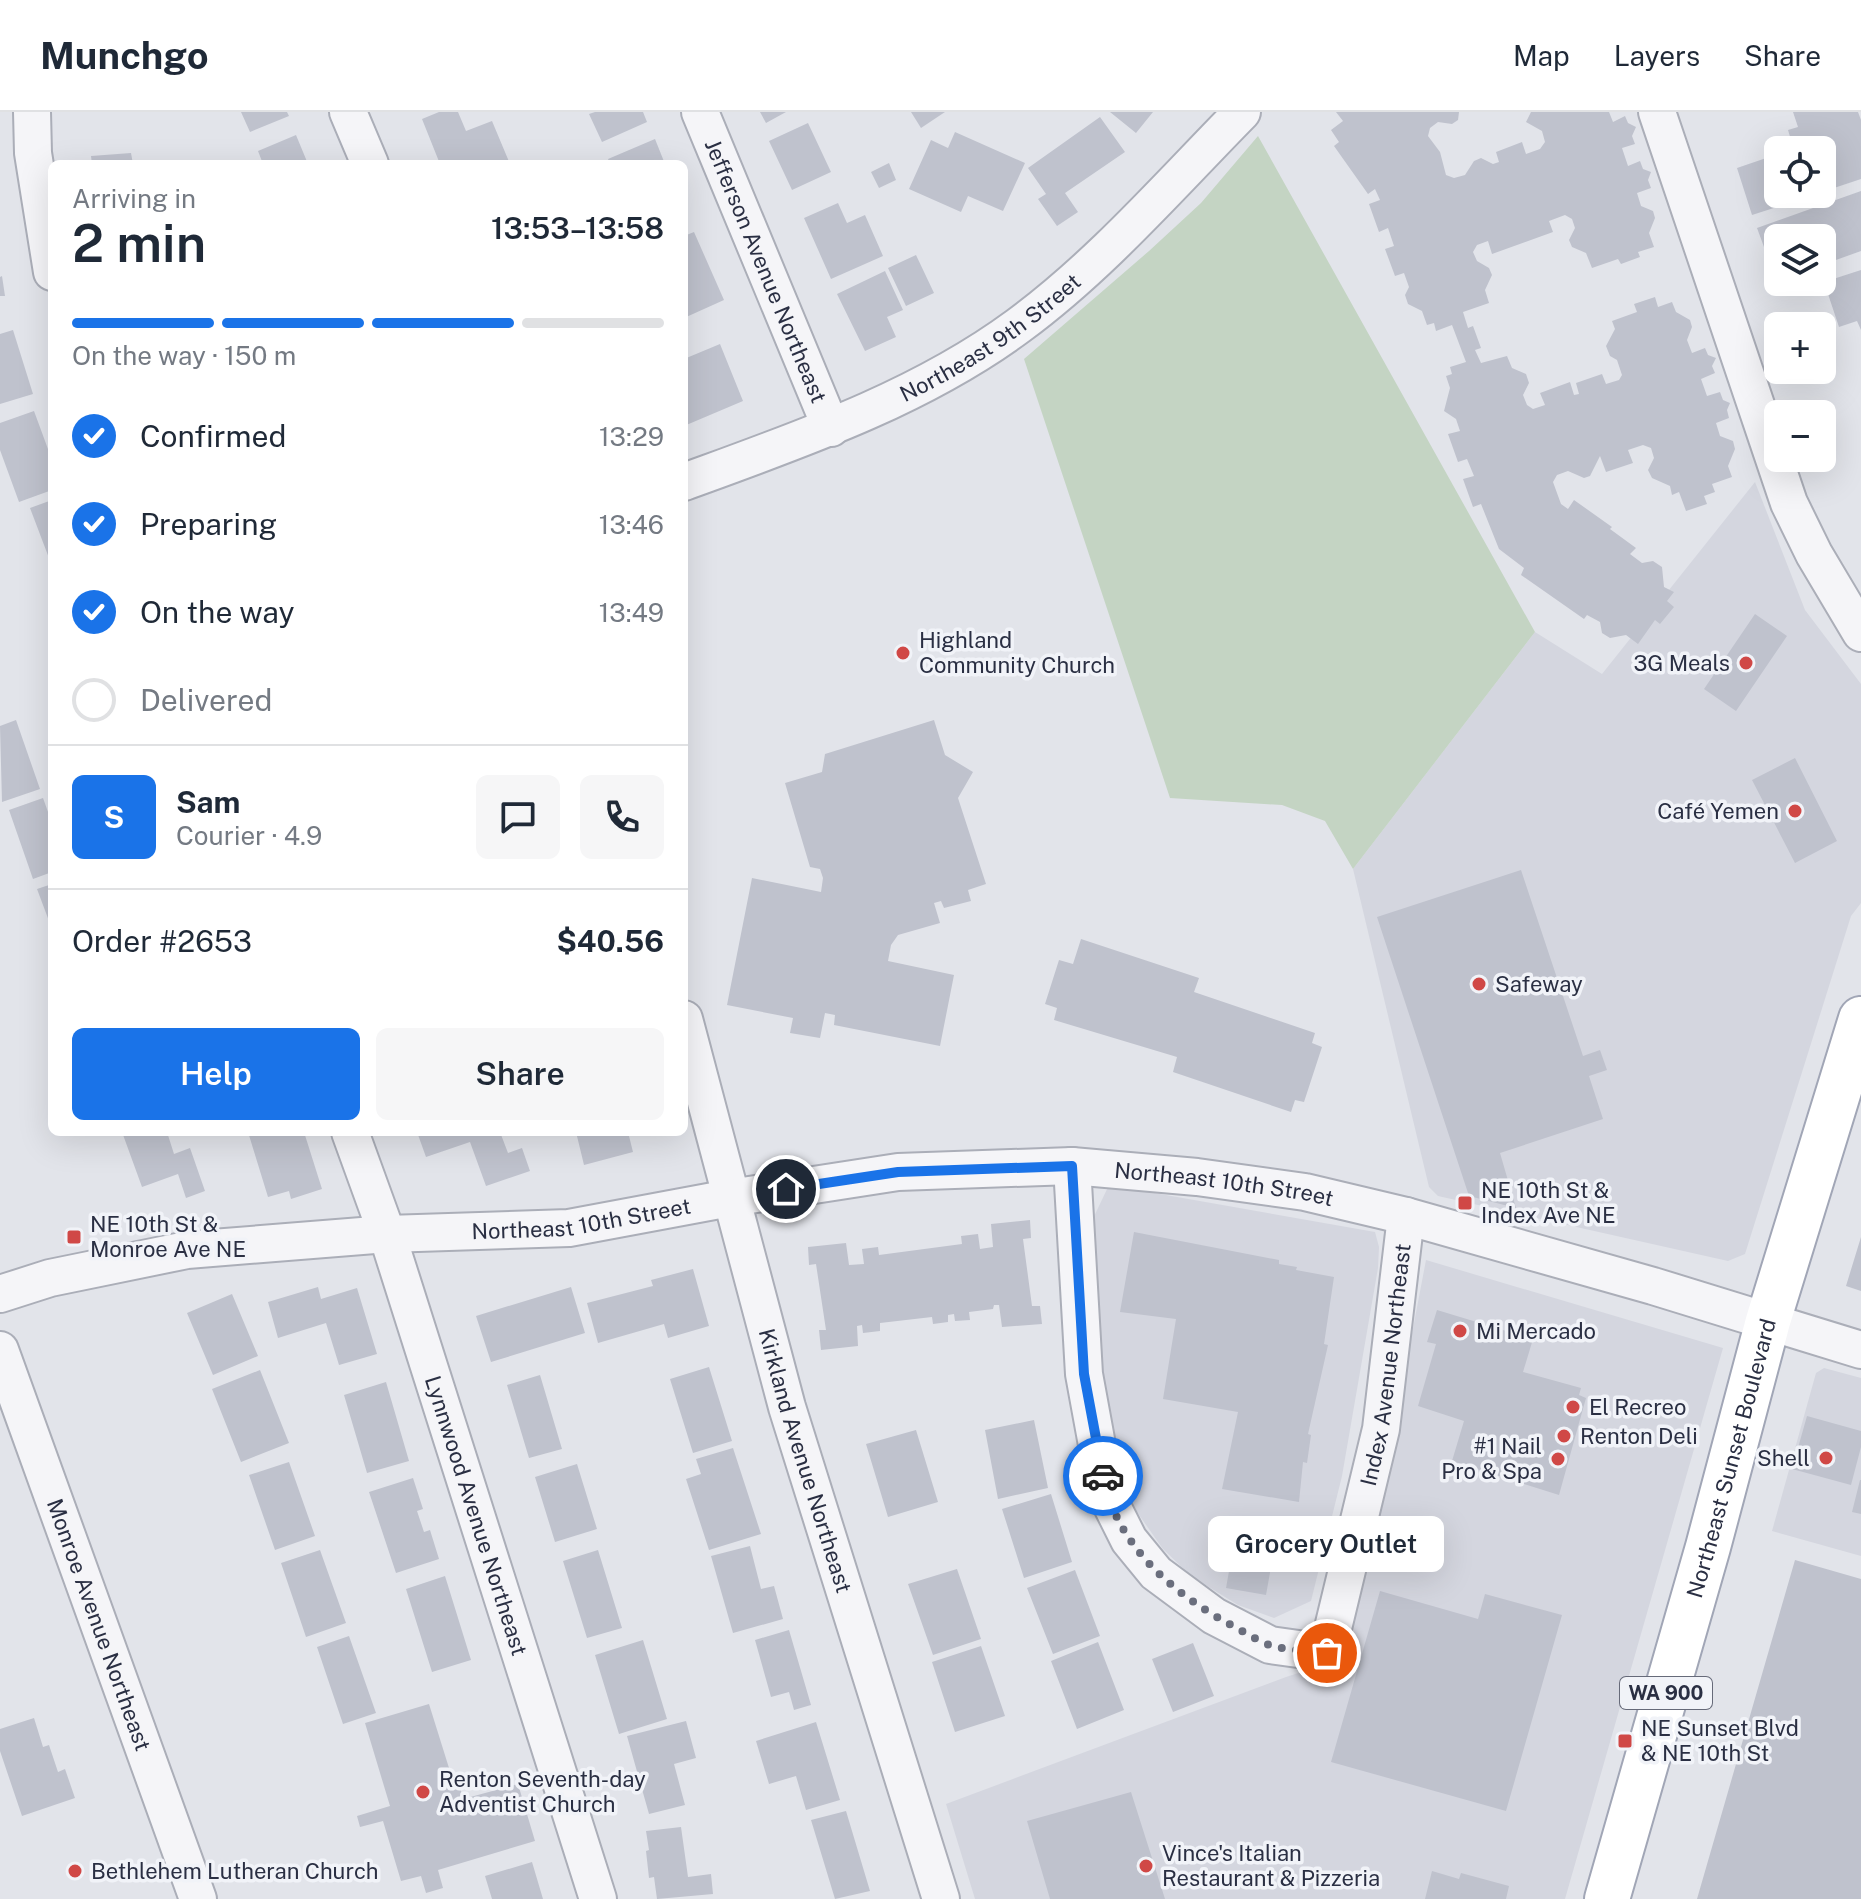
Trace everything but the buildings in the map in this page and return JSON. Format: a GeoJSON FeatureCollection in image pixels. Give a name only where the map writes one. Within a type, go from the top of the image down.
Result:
{"type":"FeatureCollection","features":[{"type":"Feature","properties":{"kind":"main road","name":"Northeast Sunset Boulevard"},"geometry":{"type":"LineString","coordinates":[[1607,1899],[1708,1547],[1768,1321],[1861,1019]]}},
{"type":"Feature","properties":{"kind":"street"},"geometry":{"type":"LineString","coordinates":[[32,112],[33,153],[48,247]]}},
{"type":"Feature","properties":{"kind":"street"},"geometry":{"type":"LineString","coordinates":[[348,112],[368,160]]}},
{"type":"Feature","properties":{"kind":"street","name":"Jefferson Avenue Northeast"},"geometry":{"type":"LineString","coordinates":[[700,112],[831,428]]}},
{"type":"Feature","properties":{"kind":"street","name":"Northeast 9th Street"},"geometry":{"type":"LineString","coordinates":[[688,481],[831,428],[944,372],[1016,327],[1074,282],[1242,112]]}},
{"type":"Feature","properties":{"kind":"street"},"geometry":{"type":"LineString","coordinates":[[1657,112],[1789,503],[1814,554],[1861,633]]}},
{"type":"Feature","properties":{"kind":"street","name":"Kirkland Avenue Northeast"},"geometry":{"type":"LineString","coordinates":[[688,1035],[787,1407],[941,1899]]}},
{"type":"Feature","properties":{"kind":"street","name":"Lynnwood Avenue Northeast"},"geometry":{"type":"LineString","coordinates":[[351,1136],[387,1234],[598,1899]]}},
{"type":"Feature","properties":{"kind":"street","name":"Northeast 10th Street"},"geometry":{"type":"LineString","coordinates":[[0,1294],[50,1278],[187,1250],[387,1234],[569,1228],[730,1198],[898,1172],[1072,1166],[1290,1189],[1406,1216],[1861,1350]]}},
{"type":"Feature","properties":{"kind":"street","name":"Index Avenue Northeast"},"geometry":{"type":"LineString","coordinates":[[1072,1166],[1084,1374],[1106,1494],[1129,1540],[1156,1573],[1214,1616],[1270,1645],[1327,1653],[1381,1429],[1406,1216]]}},
{"type":"Feature","properties":{"kind":"street","name":"Monroe Avenue Northeast"},"geometry":{"type":"LineString","coordinates":[[0,1350],[198,1899]]}},
{"type":"Feature","properties":{"kind":"shaded area"},"geometry":{"type":"Polygon","coordinates":[[[1755,482],[1805,610],[1861,684],[1861,903],[1851,916],[1745,1254],[1728,1261],[1438,1196],[1429,1187],[1353,869],[1535,632],[1602,674],[1755,482]]]}},
{"type":"Feature","properties":{"kind":"shaded area"},"geometry":{"type":"Polygon","coordinates":[[[1109,1185],[1375,1232],[1379,1247],[1378,1268],[1342,1476],[1311,1601],[1274,1618],[1238,1605],[1191,1576],[1163,1549],[1137,1512],[1117,1468],[1107,1408],[1088,1229],[1109,1185]]]}},
{"type":"Feature","properties":{"kind":"shaded area"},"geometry":{"type":"Polygon","coordinates":[[[1426,1260],[1723,1348],[1565,1899],[975,1899],[946,1804],[1332,1662],[1380,1502],[1426,1260]]]}},
{"type":"Feature","properties":{"kind":"shaded area"},"geometry":{"type":"Polygon","coordinates":[[[1824,1368],[1861,1378],[1861,1556],[1772,1531],[1816,1373],[1824,1368]]]}},
{"type":"Feature","properties":{"kind":"green space"},"geometry":{"type":"Polygon","coordinates":[[[1258,136],[1535,632],[1353,869],[1325,821],[1282,805],[1170,798],[1024,359],[1201,203],[1258,136]]]}},
{"type":"Feature","properties":{"kind":"way so far"},"geometry":{"type":"LineString","coordinates":[[1103,1476],[1106,1494],[1129,1540],[1156,1573],[1214,1616],[1270,1645],[1327,1653]]}},
{"type":"Feature","properties":{"kind":"place","name":"Highland Community Church"},"geometry":{"type":"Point","coordinates":[903,653]}},
{"type":"Feature","properties":{"kind":"place","name":"3G Meals"},"geometry":{"type":"Point","coordinates":[1746,663]}},
{"type":"Feature","properties":{"kind":"place","name":"Café Yemen"},"geometry":{"type":"Point","coordinates":[1795,811]}},
{"type":"Feature","properties":{"kind":"place","name":"Safeway"},"geometry":{"type":"Point","coordinates":[1479,984]}},
{"type":"Feature","properties":{"kind":"place","name":"NE 10th St & Index Ave NE"},"geometry":{"type":"Point","coordinates":[1465,1203]}},
{"type":"Feature","properties":{"kind":"place","name":"NE 10th St & Monroe Ave NE"},"geometry":{"type":"Point","coordinates":[74,1237]}},
{"type":"Feature","properties":{"kind":"place","name":"Mi Mercado"},"geometry":{"type":"Point","coordinates":[1460,1331]}},
{"type":"Feature","properties":{"kind":"place","name":"El Recreo"},"geometry":{"type":"Point","coordinates":[1573,1407]}},
{"type":"Feature","properties":{"kind":"place","name":"Renton Deli"},"geometry":{"type":"Point","coordinates":[1564,1436]}},
{"type":"Feature","properties":{"kind":"place","name":"Shell"},"geometry":{"type":"Point","coordinates":[1826,1458]}},
{"type":"Feature","properties":{"kind":"place","name":"#1 Nail Pro & Spa"},"geometry":{"type":"Point","coordinates":[1558,1459]}},
{"type":"Feature","properties":{"kind":"place","name":"Grocery Outlet"},"geometry":{"type":"Point","coordinates":[1327,1653]}},
{"type":"Feature","properties":{"kind":"place","name":"NE Sunset Blvd & NE 10th St"},"geometry":{"type":"Point","coordinates":[1625,1741]}},
{"type":"Feature","properties":{"kind":"place","name":"Renton Seventh-day Adventist Church"},"geometry":{"type":"Point","coordinates":[423,1792]}},
{"type":"Feature","properties":{"kind":"place","name":"Vince's Italian Restaurant & Pizzeria"},"geometry":{"type":"Point","coordinates":[1146,1866]}},
{"type":"Feature","properties":{"kind":"place","name":"Bethlehem Lutheran Church"},"geometry":{"type":"Point","coordinates":[75,1871]}},
{"type":"Feature","properties":{"kind":"route"},"geometry":{"type":"LineString","coordinates":[[786,1189],[898,1172],[1072,1166],[1084,1374],[1103,1476]]}}]}
